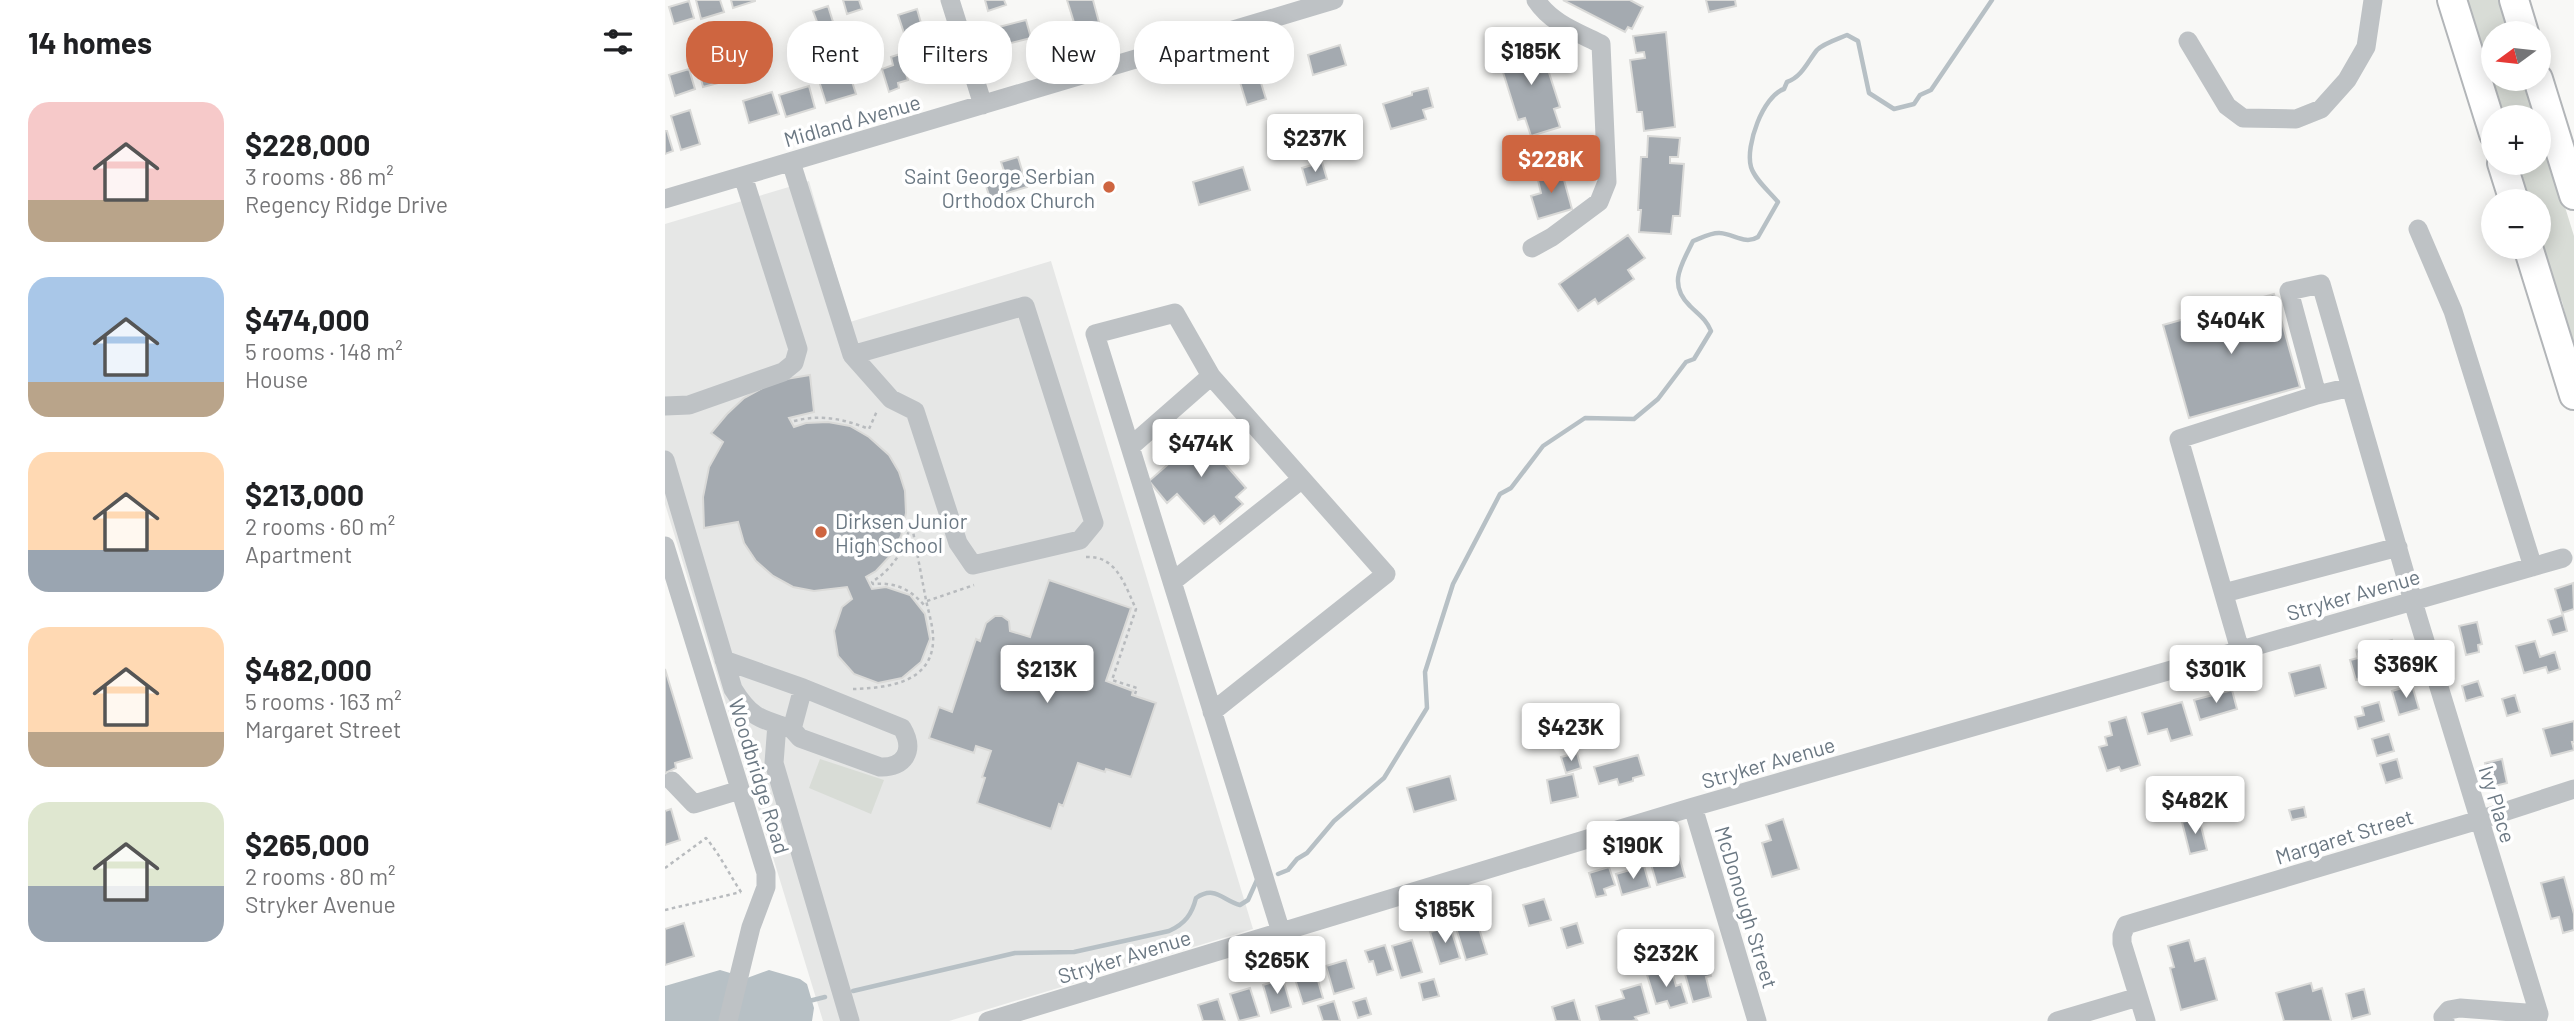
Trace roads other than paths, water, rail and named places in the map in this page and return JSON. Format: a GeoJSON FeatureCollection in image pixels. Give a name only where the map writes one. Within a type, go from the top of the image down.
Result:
{"type":"FeatureCollection","features":[{"type":"Feature","properties":{"kind":"highway"},"geometry":{"type":"LineString","coordinates":[[2452,0],[2485,105]]}},
{"type":"Feature","properties":{"kind":"highway"},"geometry":{"type":"LineString","coordinates":[[2514,0],[2520,21]]}},
{"type":"Feature","properties":{"kind":"highway"},"geometry":{"type":"LineString","coordinates":[[2542,91],[2574,195]]}},
{"type":"Feature","properties":{"kind":"highway"},"geometry":{"type":"LineString","coordinates":[[2532,259],[2574,395]]}},
{"type":"Feature","properties":{"kind":"street"},"geometry":{"type":"LineString","coordinates":[[950,0],[983,105]]}},
{"type":"Feature","properties":{"kind":"street","name":"Midland Avenue"},"geometry":{"type":"LineString","coordinates":[[665,199],[1334,0]]}},
{"type":"Feature","properties":{"kind":"street"},"geometry":{"type":"LineString","coordinates":[[1532,248],[1552,237],[1599,202],[1607,182],[1601,44],[1556,22],[1544,12],[1537,0]]}},
{"type":"Feature","properties":{"kind":"street"},"geometry":{"type":"LineString","coordinates":[[2188,41],[2227,106],[2243,118],[2295,118],[2321,108],[2347,80],[2366,47],[2373,0]]}},
{"type":"Feature","properties":{"kind":"street"},"geometry":{"type":"LineString","coordinates":[[791,162],[852,355],[891,399],[915,411],[958,543],[973,565],[1080,540],[1094,523],[1025,306],[852,355]]}},
{"type":"Feature","properties":{"kind":"street"},"geometry":{"type":"LineString","coordinates":[[665,406],[689,405],[783,372],[794,363],[797,349],[743,176]]}},
{"type":"Feature","properties":{"kind":"street"},"geometry":{"type":"LineString","coordinates":[[2418,229],[2453,311],[2533,566]]}},
{"type":"Feature","properties":{"kind":"street","name":"Ivy Place"},"geometry":{"type":"LineString","coordinates":[[2317,395],[2289,291],[2321,284],[2538,1017]]}},
{"type":"Feature","properties":{"kind":"street"},"geometry":{"type":"LineString","coordinates":[[1212,712],[1386,574],[1211,376],[1175,313],[1095,334],[1212,712],[1281,932]]}},
{"type":"Feature","properties":{"kind":"street"},"geometry":{"type":"LineString","coordinates":[[1130,447],[1211,376]]}},
{"type":"Feature","properties":{"kind":"street"},"geometry":{"type":"LineString","coordinates":[[2241,650],[2179,439],[2317,395],[2351,387]]}},
{"type":"Feature","properties":{"kind":"street"},"geometry":{"type":"LineString","coordinates":[[665,460],[724,660],[733,690],[745,708],[760,718],[785,726],[800,738],[880,767],[892,768],[903,761],[909,747],[902,729],[803,688],[724,660]]}},
{"type":"Feature","properties":{"kind":"street"},"geometry":{"type":"LineString","coordinates":[[1172,582],[1302,479]]}},
{"type":"Feature","properties":{"kind":"street","name":"Woodbridge Road"},"geometry":{"type":"LineString","coordinates":[[665,546],[765,873],[766,887],[751,927],[728,1021]]}},
{"type":"Feature","properties":{"kind":"street"},"geometry":{"type":"LineString","coordinates":[[2224,593],[2398,547]]}},
{"type":"Feature","properties":{"kind":"street","name":"Stryker Avenue"},"geometry":{"type":"LineString","coordinates":[[988,1021],[1693,807],[2563,558]]}},
{"type":"Feature","properties":{"kind":"street"},"geometry":{"type":"LineString","coordinates":[[803,688],[785,726],[774,763],[850,1021]]}},
{"type":"Feature","properties":{"kind":"street"},"geometry":{"type":"LineString","coordinates":[[672,781],[694,804],[740,790]]}},
{"type":"Feature","properties":{"kind":"street","name":"Margaret Street"},"geometry":{"type":"LineString","coordinates":[[2138,997],[2122,943],[2126,925],[2574,789]]}},
{"type":"Feature","properties":{"kind":"street","name":"McDonough Street"},"geometry":{"type":"LineString","coordinates":[[1693,807],[1758,1021]]}},
{"type":"Feature","properties":{"kind":"street"},"geometry":{"type":"LineString","coordinates":[[2057,1021],[2138,997],[2146,1021]]}},
{"type":"Feature","properties":{"kind":"street"},"geometry":{"type":"LineString","coordinates":[[2445,1021],[2443,1017],[2449,1010],[2460,1007],[2538,1017]]}},
{"type":"Feature","properties":{"kind":"waterway"},"geometry":{"type":"LineString","coordinates":[[1278,874],[1288,870],[1297,859],[1307,853],[1334,821],[1384,778],[1427,708],[1425,672],[1453,584],[1500,494],[1511,488],[1543,446],[1585,418],[1634,419],[1658,399],[1686,362],[1694,359],[1711,331],[1705,320],[1683,298],[1679,290],[1679,274],[1693,241],[1717,233],[1744,240],[1758,237],[1778,202],[1756,176],[1750,158],[1753,135],[1769,101],[1784,89],[1787,82],[1801,73],[1817,50],[1847,35],[1858,41],[1869,93],[1894,109],[1914,104],[1920,95],[1931,90],[1992,0]]}},
{"type":"Feature","properties":{"kind":"waterway"},"geometry":{"type":"LineString","coordinates":[[853,991],[1015,953],[1074,952],[1169,931],[1187,918],[1196,898],[1214,893],[1240,905],[1248,900],[1257,880]]}},
{"type":"Feature","properties":{"kind":"waterway"},"geometry":{"type":"LineString","coordinates":[[809,1001],[825,997]]}},
{"type":"Feature","properties":{"kind":"place","name":"Saint George Serbian Orthodox Church"},"geometry":{"type":"Point","coordinates":[1109,187]}},
{"type":"Feature","properties":{"kind":"place","name":"Dirksen Junior High School"},"geometry":{"type":"Point","coordinates":[821,532]}}]}
